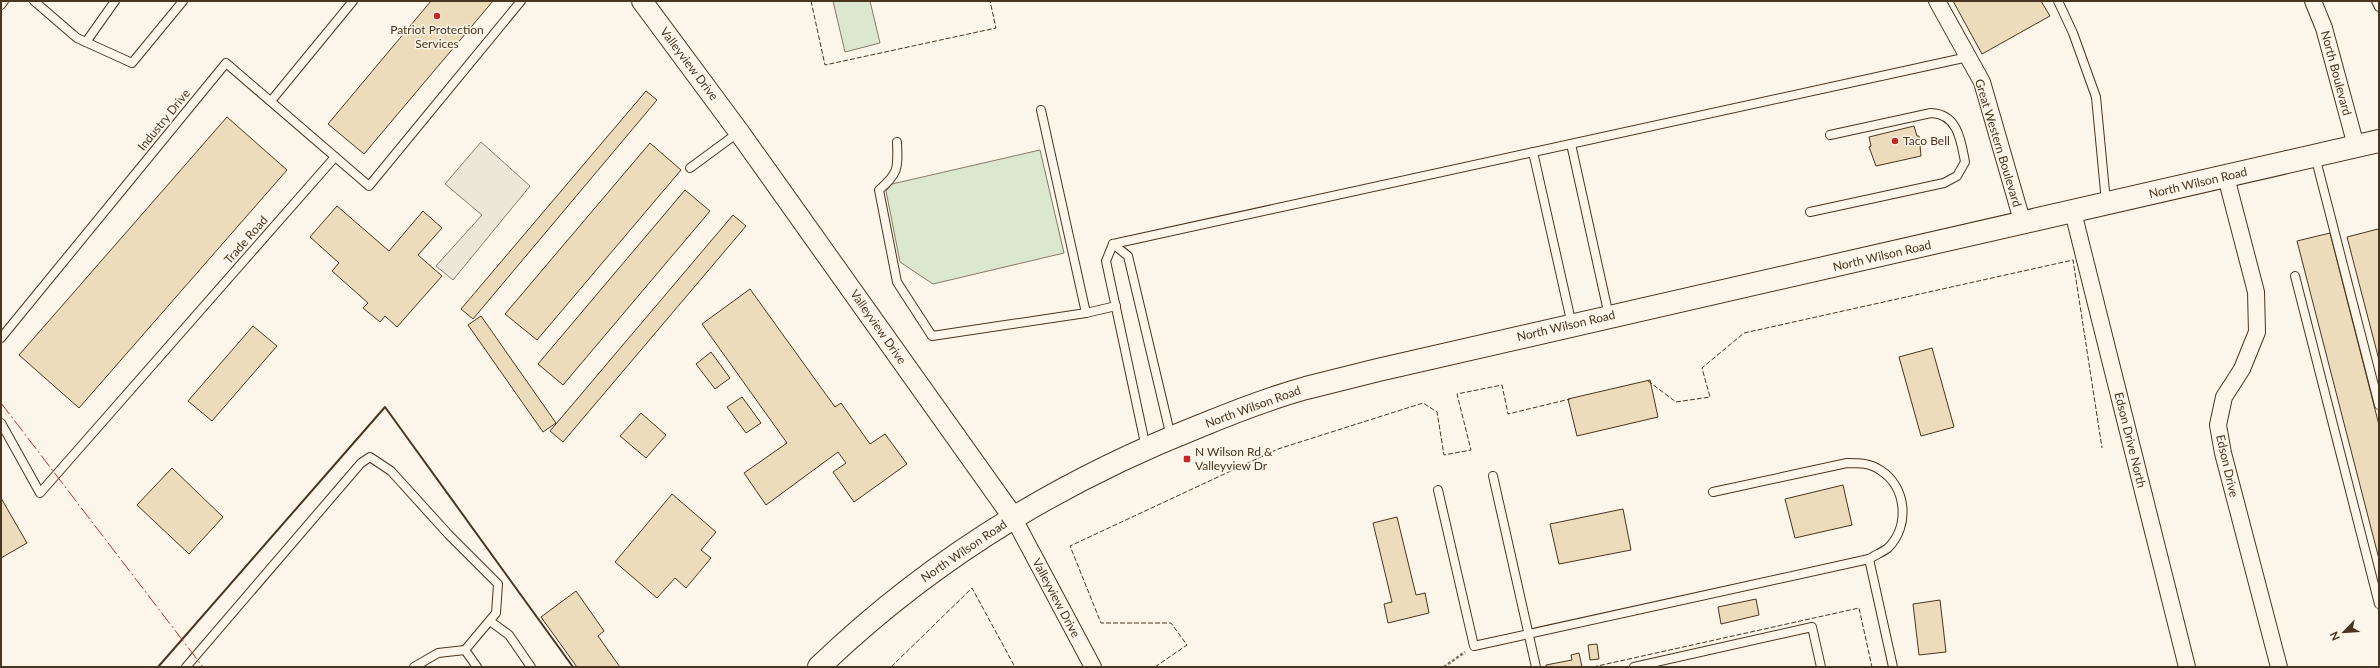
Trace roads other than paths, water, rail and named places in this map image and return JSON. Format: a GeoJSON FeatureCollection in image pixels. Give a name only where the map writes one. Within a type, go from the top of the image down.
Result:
{"type":"FeatureCollection","features":[{"type":"Feature","properties":{"kind":"main road","name":"North Wilson Road"},"geometry":{"type":"LineString","coordinates":[[819,667],[854,634],[936,567],[1013,517],[1094,472],[1171,437],[1240,410],[1305,388],[1610,316],[2107,205],[2379,141]]}},
{"type":"Feature","properties":{"kind":"street","name":"Valleyview Drive"},"geometry":{"type":"LineString","coordinates":[[642,1],[739,132],[1013,517],[1093,667]]}},
{"type":"Feature","properties":{"kind":"street","name":"Great Western Boulevard"},"geometry":{"type":"LineString","coordinates":[[1937,1],[1982,82],[2022,224]]}},
{"type":"Feature","properties":{"kind":"street","name":"North Boulevard"},"geometry":{"type":"LineString","coordinates":[[2313,1],[2324,28],[2356,146]]}},
{"type":"Feature","properties":{"kind":"street","name":"Edson Drive"},"geometry":{"type":"LineString","coordinates":[[2226,177],[2256,292],[2257,332],[2242,369],[2224,397],[2218,424],[2223,453],[2279,667]]}},
{"type":"Feature","properties":{"kind":"street","name":"Edson Drive North"},"geometry":{"type":"LineString","coordinates":[[2073,212],[2187,667]]}},
{"type":"Feature","properties":{"kind":"lane"},"geometry":{"type":"LineString","coordinates":[[1,5],[4,1]]}},
{"type":"Feature","properties":{"kind":"lane"},"geometry":{"type":"LineString","coordinates":[[34,1],[77,38],[132,63],[183,1]]}},
{"type":"Feature","properties":{"kind":"lane"},"geometry":{"type":"LineString","coordinates":[[86,42],[115,1]]}},
{"type":"Feature","properties":{"kind":"lane"},"geometry":{"type":"LineString","coordinates":[[353,1],[271,101],[369,186],[521,1]]}},
{"type":"Feature","properties":{"kind":"lane"},"geometry":{"type":"LineString","coordinates":[[2058,1],[2074,33],[2096,96],[2107,205]]}},
{"type":"Feature","properties":{"kind":"lane"},"geometry":{"type":"LineString","coordinates":[[2376,1],[2379,7]]}},
{"type":"Feature","properties":{"kind":"lane"},"geometry":{"type":"LineString","coordinates":[[1113,244],[1968,57]]}},
{"type":"Feature","properties":{"kind":"lane","name":"Industry Drive"},"geometry":{"type":"LineString","coordinates":[[1,338],[226,63],[271,101]]}},
{"type":"Feature","properties":{"kind":"lane"},"geometry":{"type":"LineString","coordinates":[[1042,110],[1086,313]]}},
{"type":"Feature","properties":{"kind":"lane"},"geometry":{"type":"LineString","coordinates":[[1810,212],[1944,182],[1957,176],[1965,162],[1958,132],[1950,119],[1942,113],[1931,113],[1830,135]]}},
{"type":"Feature","properties":{"kind":"lane"},"geometry":{"type":"LineString","coordinates":[[690,168],[739,132]]}},
{"type":"Feature","properties":{"kind":"lane"},"geometry":{"type":"LineString","coordinates":[[897,142],[898,168],[892,178],[879,190],[897,282],[932,336],[1086,313],[1116,306]]}},
{"type":"Feature","properties":{"kind":"lane"},"geometry":{"type":"LineString","coordinates":[[1571,144],[1610,316]]}},
{"type":"Feature","properties":{"kind":"lane"},"geometry":{"type":"LineString","coordinates":[[1533,152],[1572,325]]}},
{"type":"Feature","properties":{"kind":"lane"},"geometry":{"type":"LineString","coordinates":[[2316,156],[2379,405]]}},
{"type":"Feature","properties":{"kind":"lane","name":"Trade Road"},"geometry":{"type":"LineString","coordinates":[[1,423],[40,493],[334,157]]}},
{"type":"Feature","properties":{"kind":"lane"},"geometry":{"type":"LineString","coordinates":[[1113,244],[1106,261],[1147,448]]}},
{"type":"Feature","properties":{"kind":"lane"},"geometry":{"type":"LineString","coordinates":[[1113,244],[1128,256],[1171,437]]}},
{"type":"Feature","properties":{"kind":"lane"},"geometry":{"type":"LineString","coordinates":[[2295,276],[2379,604]]}},
{"type":"Feature","properties":{"kind":"lane"},"geometry":{"type":"LineString","coordinates":[[186,667],[361,463],[370,457],[391,471],[448,535],[498,584],[496,613],[465,650],[438,653],[414,667]]}},
{"type":"Feature","properties":{"kind":"lane"},"geometry":{"type":"LineString","coordinates":[[1438,490],[1474,646],[1869,558],[1888,548],[1901,528],[1903,501],[1894,483],[1880,470],[1865,463],[1847,463],[1713,492]]}},
{"type":"Feature","properties":{"kind":"lane"},"geometry":{"type":"LineString","coordinates":[[1493,476],[1536,667]]}},
{"type":"Feature","properties":{"kind":"lane"},"geometry":{"type":"LineString","coordinates":[[1869,558],[1893,667]]}},
{"type":"Feature","properties":{"kind":"lane"},"geometry":{"type":"LineString","coordinates":[[490,621],[509,635],[531,667]]}},
{"type":"Feature","properties":{"kind":"lane"},"geometry":{"type":"LineString","coordinates":[[1634,667],[1812,627],[1821,667]]}},
{"type":"Feature","properties":{"kind":"lane"},"geometry":{"type":"LineString","coordinates":[[465,650],[477,667]]}},
{"type":"Feature","properties":{"kind":"place","name":"Patriot Protection Services"},"geometry":{"type":"Point","coordinates":[437,16]}},
{"type":"Feature","properties":{"kind":"place","name":"Taco Bell"},"geometry":{"type":"Point","coordinates":[1895,141]}},
{"type":"Feature","properties":{"kind":"place","name":"N Wilson Rd & Valleyview Dr"},"geometry":{"type":"Point","coordinates":[1187,459]}}]}
